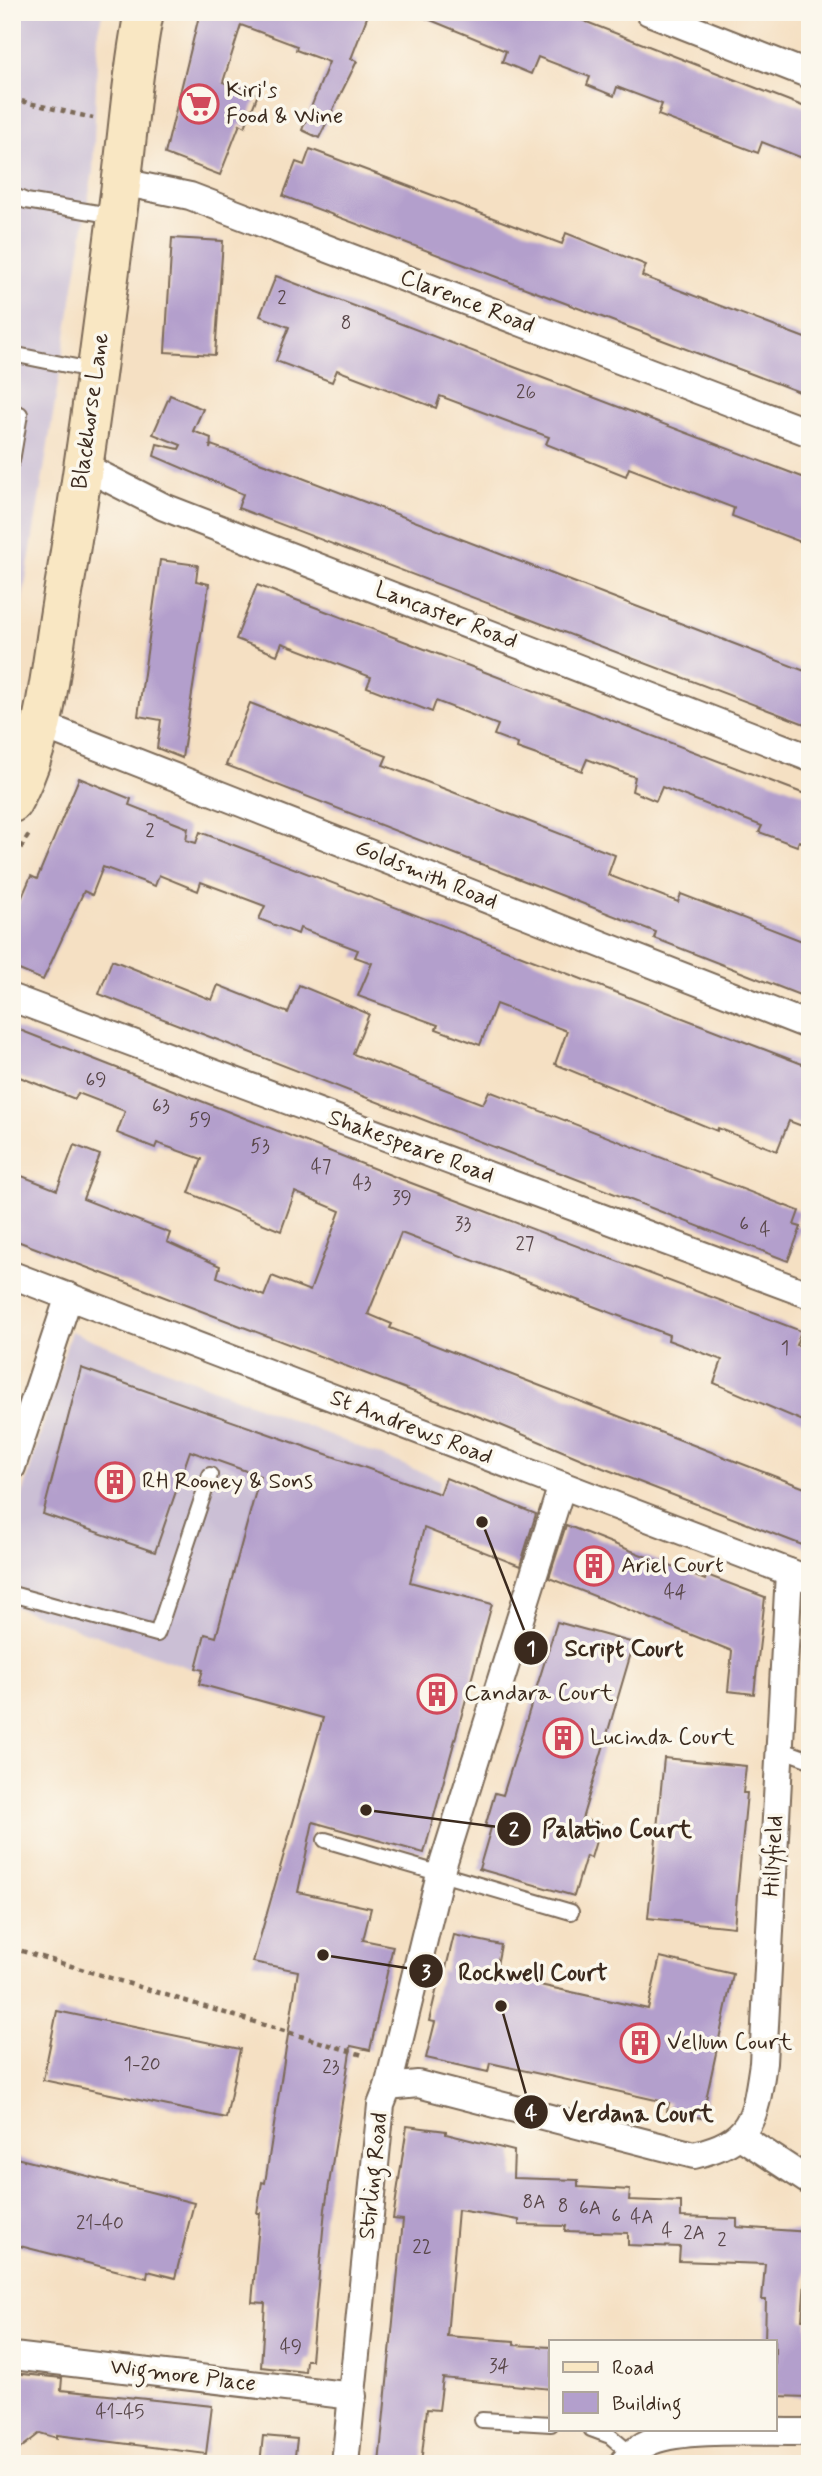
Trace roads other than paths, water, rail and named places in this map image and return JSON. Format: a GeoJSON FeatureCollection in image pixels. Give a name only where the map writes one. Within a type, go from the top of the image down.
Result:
{"type":"FeatureCollection","features":[{"type":"Feature","properties":{"kind":"main road","name":"Blackhorse Lane"},"geometry":{"type":"LineString","coordinates":[[12,803],[22,760],[42,725],[85,467],[120,199],[128,109],[144,12]]}},
{"type":"Feature","properties":{"kind":"street"},"geometry":{"type":"LineString","coordinates":[[649,12],[810,75]]}},
{"type":"Feature","properties":{"kind":"street","name":"Clarence Road"},"geometry":{"type":"LineString","coordinates":[[120,199],[190,197],[810,433]]}},
{"type":"Feature","properties":{"kind":"street","name":"Lancaster Road"},"geometry":{"type":"LineString","coordinates":[[85,467],[164,507],[810,758]]}},
{"type":"Feature","properties":{"kind":"street","name":"Goldsmith Road"},"geometry":{"type":"LineString","coordinates":[[42,725],[810,1026]]}},
{"type":"Feature","properties":{"kind":"street","name":"Shakespeare Road"},"geometry":{"type":"LineString","coordinates":[[12,998],[810,1295]]}},
{"type":"Feature","properties":{"kind":"street","name":"St Andrews Road"},"geometry":{"type":"LineString","coordinates":[[12,1275],[799,1576]]}},
{"type":"Feature","properties":{"kind":"street"},"geometry":{"type":"LineString","coordinates":[[12,1466],[69,1296]]}},
{"type":"Feature","properties":{"kind":"street"},"geometry":{"type":"LineString","coordinates":[[388,2087],[440,1874],[562,1485]]}},
{"type":"Feature","properties":{"kind":"street","name":"Hillyfield"},"geometry":{"type":"LineString","coordinates":[[740,2136],[757,2108],[763,2063],[780,1749],[799,1576]]}},
{"type":"Feature","properties":{"kind":"street","name":"Stirling Road"},"geometry":{"type":"LineString","coordinates":[[345,2464],[381,2105],[388,2087],[418,2084],[694,2155],[724,2148],[740,2136]]}},
{"type":"Feature","properties":{"kind":"street"},"geometry":{"type":"LineString","coordinates":[[740,2136],[810,2182]]}},
{"type":"Feature","properties":{"kind":"street","name":"Wigmore Place"},"geometry":{"type":"LineString","coordinates":[[13,2356],[353,2396]]}},
{"type":"Feature","properties":{"kind":"street"},"geometry":{"type":"LineString","coordinates":[[626,2459],[652,2441],[680,2435],[810,2432]]}},
{"type":"Feature","properties":{"kind":"lane"},"geometry":{"type":"LineString","coordinates":[[12,195],[26,201],[120,199]]}},
{"type":"Feature","properties":{"kind":"lane"},"geometry":{"type":"LineString","coordinates":[[12,354],[96,371]]}},
{"type":"Feature","properties":{"kind":"lane"},"geometry":{"type":"LineString","coordinates":[[12,412],[20,414],[12,461]]}},
{"type":"Feature","properties":{"kind":"lane"},"geometry":{"type":"LineString","coordinates":[[12,1594],[157,1634],[210,1475]]}},
{"type":"Feature","properties":{"kind":"lane"},"geometry":{"type":"LineString","coordinates":[[780,1749],[810,1760]]}},
{"type":"Feature","properties":{"kind":"lane"},"geometry":{"type":"LineString","coordinates":[[326,1840],[571,1912]]}},
{"type":"Feature","properties":{"kind":"lane"},"geometry":{"type":"LineString","coordinates":[[482,2420],[549,2424]]}},
{"type":"Feature","properties":{"kind":"lane"},"geometry":{"type":"LineString","coordinates":[[594,2430],[610,2436],[626,2459]]}},
{"type":"Feature","properties":{"kind":"place","name":"Kiri's Food & Wine"},"geometry":{"type":"Point","coordinates":[199,104]}},
{"type":"Feature","properties":{"kind":"place","name":"RH Rooney & Sons"},"geometry":{"type":"Point","coordinates":[115,1482]}},
{"type":"Feature","properties":{"kind":"place","name":"Script Court"},"geometry":{"type":"Point","coordinates":[482,1522]}},
{"type":"Feature","properties":{"kind":"place","name":"Ariel Court"},"geometry":{"type":"Point","coordinates":[594,1566]}},
{"type":"Feature","properties":{"kind":"place","name":"Candara Court"},"geometry":{"type":"Point","coordinates":[437,1694]}},
{"type":"Feature","properties":{"kind":"place","name":"Lucinda Court"},"geometry":{"type":"Point","coordinates":[563,1738]}},
{"type":"Feature","properties":{"kind":"place","name":"Palatino Court"},"geometry":{"type":"Point","coordinates":[366,1810]}},
{"type":"Feature","properties":{"kind":"place","name":"Rockwell Court"},"geometry":{"type":"Point","coordinates":[323,1955]}},
{"type":"Feature","properties":{"kind":"place","name":"Verdana Court"},"geometry":{"type":"Point","coordinates":[501,2006]}},
{"type":"Feature","properties":{"kind":"place","name":"Vellum Court"},"geometry":{"type":"Point","coordinates":[640,2043]}}]}
